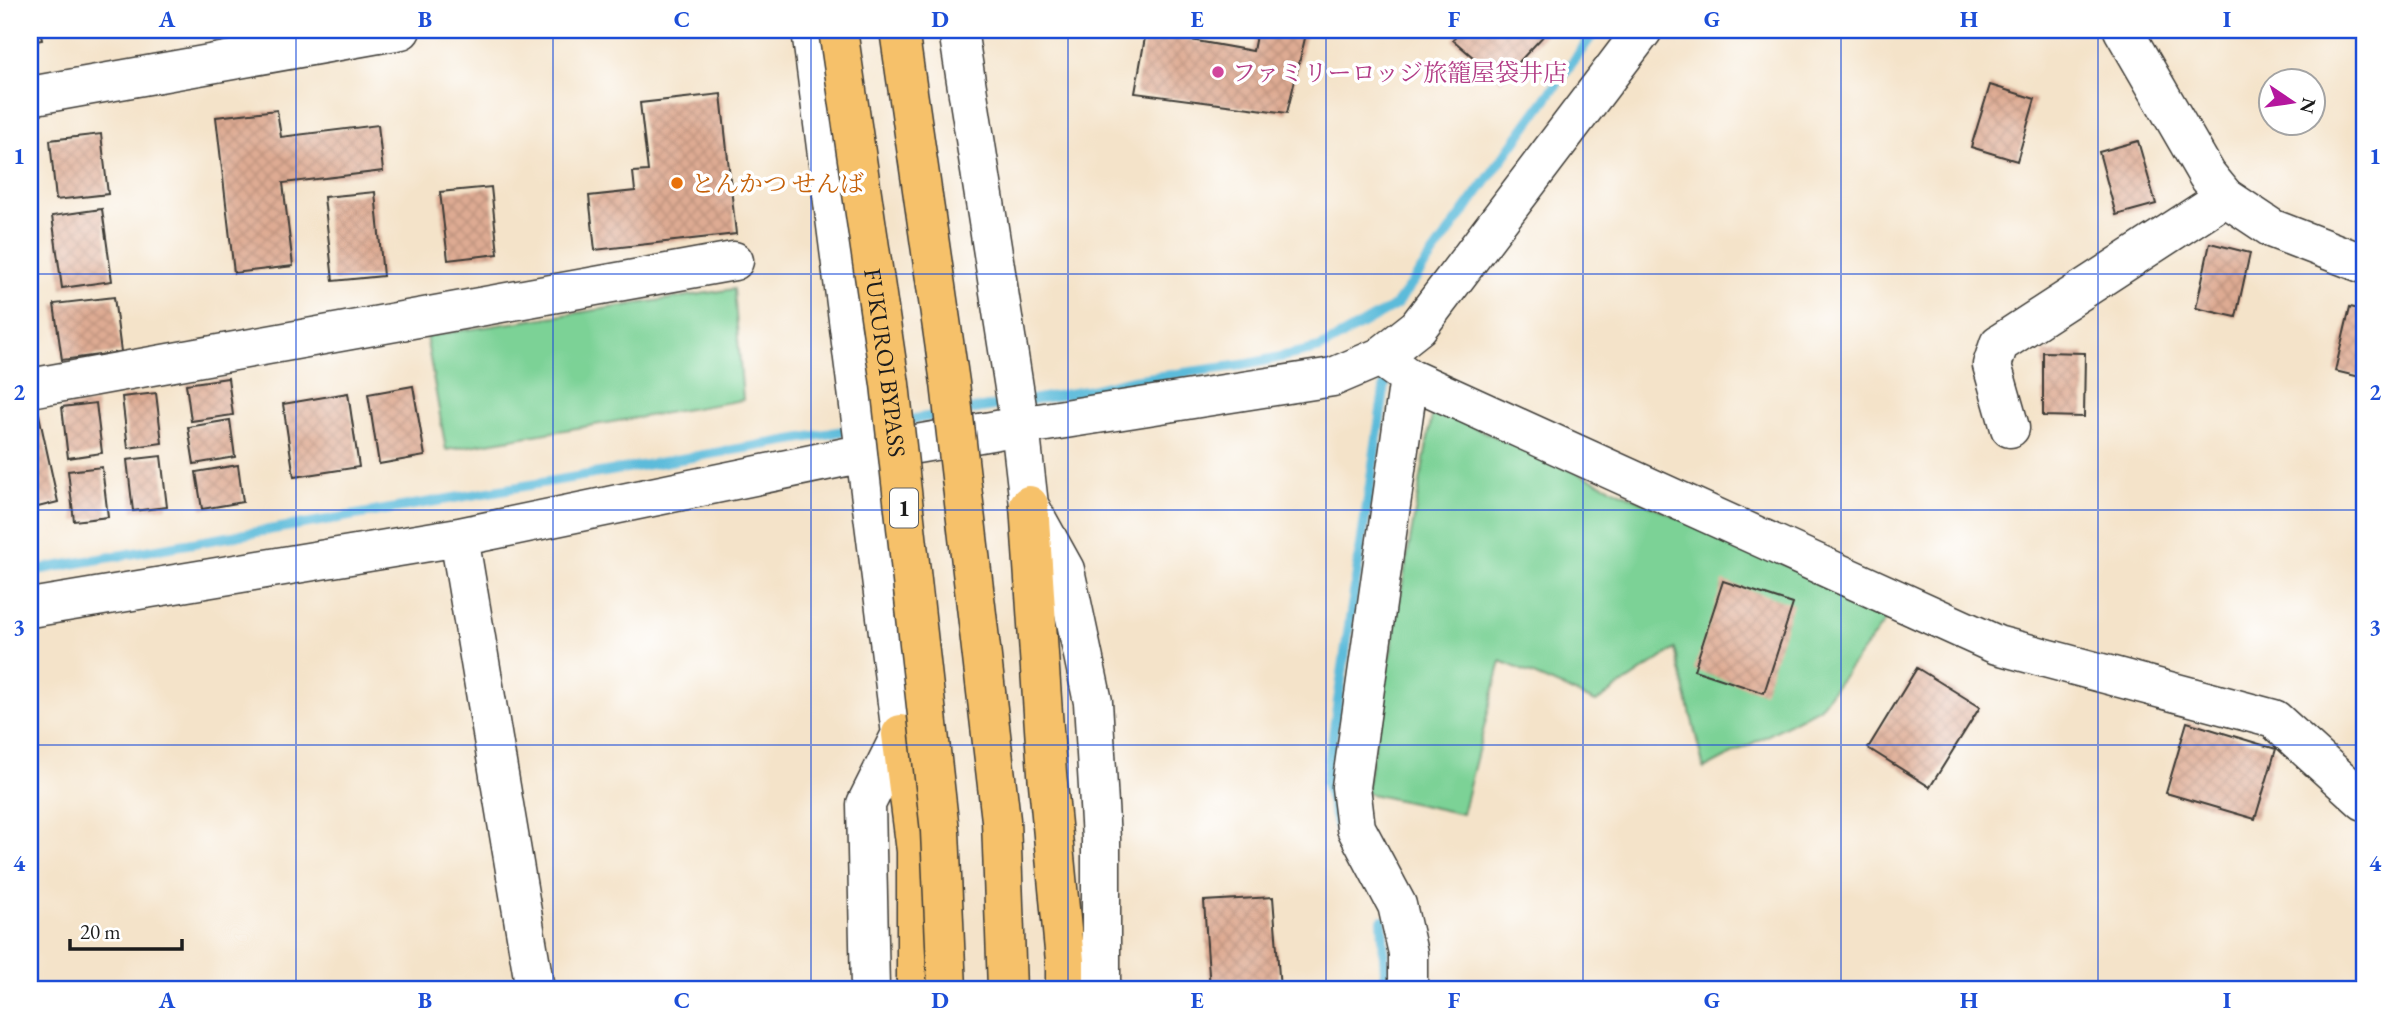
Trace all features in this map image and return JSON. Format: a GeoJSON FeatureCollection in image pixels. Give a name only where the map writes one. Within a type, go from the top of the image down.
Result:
{"type":"FeatureCollection","features":[{"type":"Feature","properties":{"kind":"highway","name":"FUKUROI BYPASS"},"geometry":{"type":"LineString","coordinates":[[838,30],[892,397],[940,831],[947,989]]}},
{"type":"Feature","properties":{"kind":"highway"},"geometry":{"type":"LineString","coordinates":[[899,30],[950,383],[1001,820],[1007,989]]}},
{"type":"Feature","properties":{"kind":"highway"},"geometry":{"type":"LineString","coordinates":[[1029,505],[1065,989]]}},
{"type":"Feature","properties":{"kind":"highway"},"geometry":{"type":"LineString","coordinates":[[901,734],[916,851],[916,989]]}},
{"type":"Feature","properties":{"kind":"street"},"geometry":{"type":"LineString","coordinates":[[30,96],[401,30]]}},
{"type":"Feature","properties":{"kind":"street"},"geometry":{"type":"LineString","coordinates":[[811,30],[901,734],[866,804],[870,989]]}},
{"type":"Feature","properties":{"kind":"street"},"geometry":{"type":"LineString","coordinates":[[958,30],[1020,426],[1029,505],[1065,570],[1093,702],[1101,839],[1101,989]]}},
{"type":"Feature","properties":{"kind":"street"},"geometry":{"type":"LineString","coordinates":[[1408,989],[1408,953],[1397,905],[1356,828],[1350,787],[1394,367],[1418,327],[1643,30]]}},
{"type":"Feature","properties":{"kind":"street"},"geometry":{"type":"LineString","coordinates":[[2123,30],[2207,175],[2225,197],[2273,229],[2364,264]]}},
{"type":"Feature","properties":{"kind":"street"},"geometry":{"type":"LineString","coordinates":[[2010,428],[1992,365],[1999,344],[2225,197]]}},
{"type":"Feature","properties":{"kind":"street"},"geometry":{"type":"LineString","coordinates":[[30,388],[734,261]]}},
{"type":"Feature","properties":{"kind":"street"},"geometry":{"type":"LineString","coordinates":[[30,608],[459,537],[865,453],[1394,367],[1997,645],[2274,719],[2364,801]]}},
{"type":"Feature","properties":{"kind":"street"},"geometry":{"type":"LineString","coordinates":[[459,537],[535,989]]}},
{"type":"Feature","properties":{"kind":"green space"},"geometry":{"type":"Polygon","coordinates":[[[734,289],[743,400],[446,450],[426,336],[734,289]]]}},
{"type":"Feature","properties":{"kind":"green space"},"geometry":{"type":"Polygon","coordinates":[[[1433,409],[1892,612],[1819,708],[1704,769],[1675,649],[1596,702],[1501,661],[1462,814],[1366,793],[1433,409]]]}},
{"type":"Feature","properties":{"kind":"building"},"geometry":{"type":"Polygon","coordinates":[[[30,30],[40,30],[42,40],[30,42],[30,30]]]}},
{"type":"Feature","properties":{"kind":"building","name":"ファミリーロッジ旅籠屋袋井店"},"geometry":{"type":"Polygon","coordinates":[[[1257,30],[1307,30],[1287,113],[1135,93],[1146,32],[1253,51],[1257,30]]]}},
{"type":"Feature","properties":{"kind":"building"},"geometry":{"type":"Polygon","coordinates":[[[1459,30],[1549,30],[1501,81],[1453,40],[1459,30]]]}},
{"type":"Feature","properties":{"kind":"building"},"geometry":{"type":"Polygon","coordinates":[[[1990,85],[2035,99],[2017,161],[1971,147],[1990,85]]]}},
{"type":"Feature","properties":{"kind":"building"},"geometry":{"type":"Polygon","coordinates":[[[721,94],[736,234],[595,250],[589,196],[635,191],[633,172],[648,171],[640,103],[721,94]]]}},
{"type":"Feature","properties":{"kind":"building"},"geometry":{"type":"Polygon","coordinates":[[[277,110],[281,137],[378,125],[383,171],[283,183],[293,266],[234,273],[216,117],[277,110]]]}},
{"type":"Feature","properties":{"kind":"building"},"geometry":{"type":"Polygon","coordinates":[[[101,134],[108,194],[56,200],[50,140],[101,134]]]}},
{"type":"Feature","properties":{"kind":"building"},"geometry":{"type":"Polygon","coordinates":[[[2138,141],[2156,204],[2116,215],[2099,152],[2138,141]]]}},
{"type":"Feature","properties":{"kind":"building"},"geometry":{"type":"Polygon","coordinates":[[[491,187],[498,254],[448,260],[440,192],[491,187]]]}},
{"type":"Feature","properties":{"kind":"building"},"geometry":{"type":"Polygon","coordinates":[[[375,192],[383,276],[333,281],[324,197],[375,192]]]}},
{"type":"Feature","properties":{"kind":"building"},"geometry":{"type":"Polygon","coordinates":[[[102,209],[112,281],[62,288],[52,216],[102,209]]]}},
{"type":"Feature","properties":{"kind":"building"},"geometry":{"type":"Polygon","coordinates":[[[2210,243],[2250,253],[2236,317],[2196,308],[2210,243]]]}},
{"type":"Feature","properties":{"kind":"building"},"geometry":{"type":"Polygon","coordinates":[[[114,297],[121,352],[62,360],[54,304],[114,297]]]}},
{"type":"Feature","properties":{"kind":"building"},"geometry":{"type":"Polygon","coordinates":[[[2350,307],[2364,310],[2364,378],[2335,371],[2350,307]]]}},
{"type":"Feature","properties":{"kind":"building"},"geometry":{"type":"Polygon","coordinates":[[[2043,352],[2085,353],[2084,417],[2043,416],[2043,352]]]}},
{"type":"Feature","properties":{"kind":"building"},"geometry":{"type":"Polygon","coordinates":[[[228,378],[233,415],[191,421],[186,384],[228,378]]]}},
{"type":"Feature","properties":{"kind":"building"},"geometry":{"type":"Polygon","coordinates":[[[413,386],[425,456],[379,464],[368,394],[413,386]]]}},
{"type":"Feature","properties":{"kind":"building"},"geometry":{"type":"Polygon","coordinates":[[[156,393],[162,443],[128,448],[122,397],[156,393]]]}},
{"type":"Feature","properties":{"kind":"building"},"geometry":{"type":"Polygon","coordinates":[[[348,393],[359,467],[294,477],[283,404],[348,393]]]}},
{"type":"Feature","properties":{"kind":"building"},"geometry":{"type":"Polygon","coordinates":[[[96,403],[102,453],[68,458],[62,407],[96,403]]]}},
{"type":"Feature","properties":{"kind":"building"},"geometry":{"type":"Polygon","coordinates":[[[39,415],[58,502],[30,509],[30,418],[39,415]]]}},
{"type":"Feature","properties":{"kind":"building"},"geometry":{"type":"Polygon","coordinates":[[[230,420],[235,457],[194,464],[188,427],[230,420]]]}},
{"type":"Feature","properties":{"kind":"building"},"geometry":{"type":"Polygon","coordinates":[[[161,456],[167,507],[133,511],[127,460],[161,456]]]}},
{"type":"Feature","properties":{"kind":"building"},"geometry":{"type":"Polygon","coordinates":[[[238,465],[243,502],[202,509],[196,472],[238,465]]]}},
{"type":"Feature","properties":{"kind":"building"},"geometry":{"type":"Polygon","coordinates":[[[102,467],[108,517],[74,521],[68,471],[102,467]]]}},
{"type":"Feature","properties":{"kind":"building"},"geometry":{"type":"Polygon","coordinates":[[[1723,581],[1793,604],[1764,693],[1694,670],[1723,581]]]}},
{"type":"Feature","properties":{"kind":"building"},"geometry":{"type":"Polygon","coordinates":[[[1917,668],[1980,707],[1930,787],[1868,748],[1917,668]]]}},
{"type":"Feature","properties":{"kind":"building"},"geometry":{"type":"Polygon","coordinates":[[[2187,722],[2276,749],[2255,819],[2166,793],[2187,722]]]}},
{"type":"Feature","properties":{"kind":"building"},"geometry":{"type":"Polygon","coordinates":[[[1273,897],[1280,989],[1210,989],[1204,901],[1273,897]]]}},
{"type":"Feature","properties":{"kind":"waterway"},"geometry":{"type":"LineString","coordinates":[[902,421],[1086,391],[1132,380],[1249,364],[1320,348],[1396,305],[1596,30]]}},
{"type":"Feature","properties":{"kind":"waterway"},"geometry":{"type":"LineString","coordinates":[[1339,831],[1326,782],[1387,370]]}},
{"type":"Feature","properties":{"kind":"waterway"},"geometry":{"type":"LineString","coordinates":[[30,571],[855,429]]}},
{"type":"Feature","properties":{"kind":"waterway"},"geometry":{"type":"LineString","coordinates":[[1382,920],[1386,989]]}},
{"type":"Feature","properties":{"kind":"place","name":"ファミリーロッジ旅籠屋袋井店"},"geometry":{"type":"Point","coordinates":[1218,72]}},
{"type":"Feature","properties":{"kind":"place","name":"とんかつ せんば"},"geometry":{"type":"Point","coordinates":[677,183]}}]}
